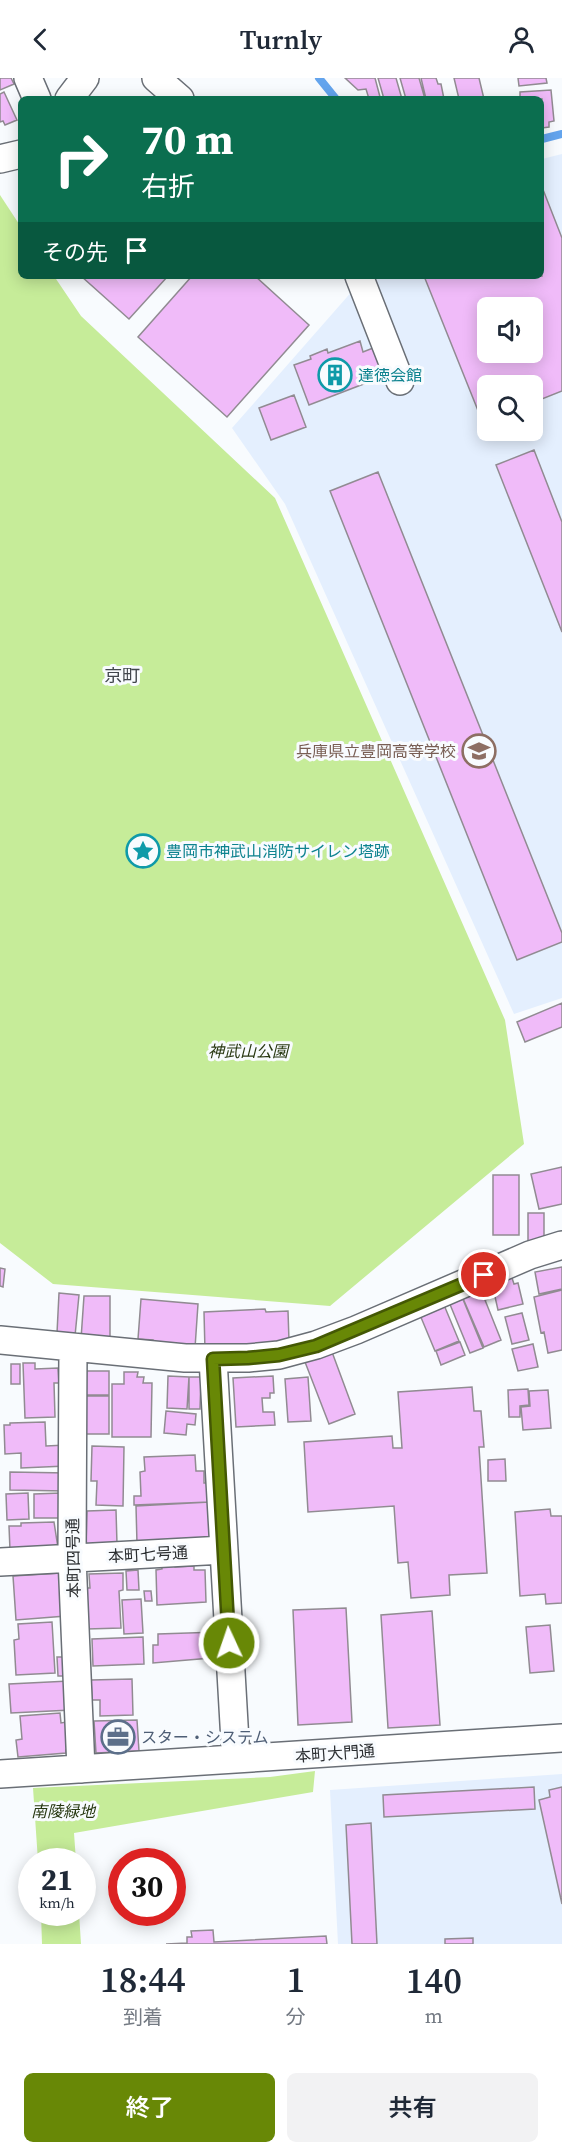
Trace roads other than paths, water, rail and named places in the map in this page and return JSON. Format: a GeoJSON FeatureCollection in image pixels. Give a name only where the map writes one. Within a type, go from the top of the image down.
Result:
{"type":"FeatureCollection","features":[{"type":"Feature","properties":{"kind":"street"},"geometry":{"type":"LineString","coordinates":[[27,78],[36,96]]}},
{"type":"Feature","properties":{"kind":"street"},"geometry":{"type":"LineString","coordinates":[[71,96],[85,78]]}},
{"type":"Feature","properties":{"kind":"street"},"geometry":{"type":"LineString","coordinates":[[156,78],[177,96]]}},
{"type":"Feature","properties":{"kind":"street"},"geometry":{"type":"LineString","coordinates":[[0,159],[18,155]]}},
{"type":"Feature","properties":{"kind":"street"},"geometry":{"type":"LineString","coordinates":[[360,279],[400,381]]}},
{"type":"Feature","properties":{"kind":"street"},"geometry":{"type":"LineString","coordinates":[[0,1340],[185,1358],[248,1358],[279,1355],[316,1346],[530,1255],[562,1245]]}},
{"type":"Feature","properties":{"kind":"street","name":"本町四号通"},"geometry":{"type":"LineString","coordinates":[[73,1347],[72,1558],[81,1768]]}},
{"type":"Feature","properties":{"kind":"street"},"geometry":{"type":"LineString","coordinates":[[213,1359],[236,1759]]}},
{"type":"Feature","properties":{"kind":"street","name":"本町七号通"},"geometry":{"type":"LineString","coordinates":[[0,1562],[224,1550]]}},
{"type":"Feature","properties":{"kind":"street","name":"本町大門通"},"geometry":{"type":"LineString","coordinates":[[0,1774],[562,1738]]}},
{"type":"Feature","properties":{"kind":"waterway"},"geometry":{"type":"LineString","coordinates":[[319,78],[334,96]]}},
{"type":"Feature","properties":{"kind":"waterway"},"geometry":{"type":"LineString","coordinates":[[544,138],[562,134]]}},
{"type":"Feature","properties":{"kind":"place","name":"達徳会館"},"geometry":{"type":"Point","coordinates":[335,375]}},
{"type":"Feature","properties":{"kind":"place","name":"兵庫県立豊岡高等学校"},"geometry":{"type":"Point","coordinates":[479,751]}},
{"type":"Feature","properties":{"kind":"place","name":"豊岡市神武山消防サイレン塔跡"},"geometry":{"type":"Point","coordinates":[143,851]}},
{"type":"Feature","properties":{"kind":"place","name":"スター・システム"},"geometry":{"type":"Point","coordinates":[118,1737]}},
{"type":"Feature","properties":{"kind":"district","name":"京町"},"geometry":{"type":"Point","coordinates":[122,675]}},
{"type":"Feature","properties":{"kind":"park label","name":"神武山公園"},"geometry":{"type":"Point","coordinates":[248,1051]}},
{"type":"Feature","properties":{"kind":"park label","name":"南陵緑地"},"geometry":{"type":"Point","coordinates":[63,1811]}}]}
